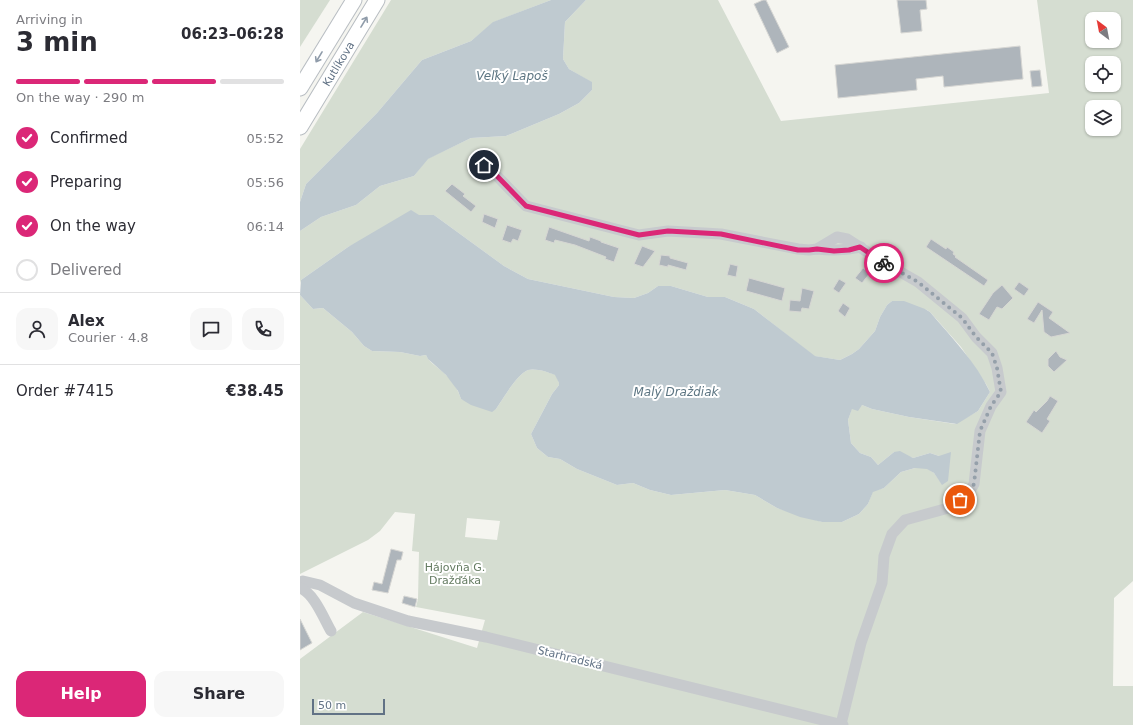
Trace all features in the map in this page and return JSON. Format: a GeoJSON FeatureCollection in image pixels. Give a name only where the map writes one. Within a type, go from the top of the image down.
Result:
{"type":"FeatureCollection","features":[{"type":"Feature","properties":{"kind":"main road","name":"Kutlíkova"},"geometry":{"type":"LineString","coordinates":[[300,88],[354,0]]}},
{"type":"Feature","properties":{"kind":"main road","name":"Kutlíkova"},"geometry":{"type":"LineString","coordinates":[[300,127],[377,0]]}},
{"type":"Feature","properties":{"kind":"street"},"geometry":{"type":"LineString","coordinates":[[484,165],[496,175],[526,206],[639,235],[668,231],[721,234],[798,250],[817,249],[837,238],[847,238],[918,282],[962,318],[976,337],[992,353],[997,368],[1001,392],[991,406],[980,431],[974,484],[968,494],[952,507],[905,520],[892,534],[884,556],[882,583],[861,644],[842,725]]}},
{"type":"Feature","properties":{"kind":"street","name":"Starhradská"},"geometry":{"type":"LineString","coordinates":[[300,582],[303,581],[320,585],[354,603],[408,621],[493,639],[842,725]]}},
{"type":"Feature","properties":{"kind":"street"},"geometry":{"type":"LineString","coordinates":[[300,588],[312,598],[331,631]]}},
{"type":"Feature","properties":{"kind":"green space"},"geometry":{"type":"Polygon","coordinates":[[[300,0],[330,0],[300,47],[300,0]]]}},
{"type":"Feature","properties":{"kind":"green space"},"geometry":{"type":"Polygon","coordinates":[[[391,0],[551,0],[494,22],[471,41],[422,60],[377,113],[306,184],[300,202],[300,149],[391,0]]]}},
{"type":"Feature","properties":{"kind":"green space","name":"Hájovňa G. Dražďáka"},"geometry":{"type":"Polygon","coordinates":[[[586,0],[718,0],[781,121],[1049,93],[1037,0],[1133,0],[1133,581],[1114,598],[1113,686],[1133,686],[1133,725],[300,725],[300,659],[363,612],[477,648],[485,620],[416,607],[418,599],[419,552],[412,551],[415,514],[395,512],[380,531],[368,540],[300,574],[300,295],[313,309],[323,308],[352,332],[364,346],[372,351],[400,352],[420,356],[426,355],[430,361],[444,372],[451,380],[461,399],[491,411],[496,409],[515,381],[524,372],[528,370],[538,370],[556,375],[559,385],[552,394],[531,434],[537,448],[548,457],[560,459],[577,469],[617,485],[633,483],[650,490],[671,495],[725,490],[755,495],[777,508],[822,522],[842,522],[859,514],[868,504],[873,491],[884,488],[901,472],[915,468],[927,468],[934,473],[942,484],[939,456],[930,453],[913,458],[894,452],[878,465],[871,457],[860,453],[851,443],[848,420],[852,408],[862,405],[872,409],[909,417],[955,424],[978,411],[990,392],[961,347],[927,310],[892,301],[887,305],[880,317],[875,331],[859,349],[852,354],[840,360],[814,356],[754,309],[725,297],[708,297],[671,286],[658,286],[648,293],[634,298],[614,297],[528,279],[504,266],[434,215],[419,215],[348,247],[301,280],[300,283],[300,231],[321,217],[356,205],[380,186],[414,176],[427,159],[471,138],[506,136],[559,114],[579,103],[592,90],[591,82],[569,69],[563,59],[565,22],[586,0]],[[467,518],[465,537],[497,540],[500,521],[467,518]]]}},
{"type":"Feature","properties":{"kind":"water","name":"Veľký Lapoš"},"geometry":{"type":"Polygon","coordinates":[[[551,0],[586,0],[565,22],[563,59],[569,69],[592,82],[592,90],[579,103],[559,114],[506,136],[471,138],[428,159],[414,176],[380,186],[356,205],[321,217],[300,231],[300,202],[306,184],[377,113],[422,60],[471,41],[493,22],[551,0]]]}},
{"type":"Feature","properties":{"kind":"water","name":"Malý Draždiak"},"geometry":{"type":"Polygon","coordinates":[[[411,210],[419,215],[434,215],[504,266],[528,279],[614,297],[634,298],[648,293],[658,286],[671,286],[708,297],[725,297],[754,309],[815,356],[840,360],[852,354],[859,349],[875,331],[880,317],[887,305],[892,301],[904,301],[930,312],[955,340],[978,370],[990,392],[978,411],[957,424],[909,417],[872,409],[862,405],[858,411],[852,409],[848,420],[851,443],[860,453],[871,457],[878,465],[894,452],[900,451],[913,458],[930,453],[939,456],[951,452],[948,481],[942,485],[934,473],[927,469],[915,468],[901,472],[884,488],[873,492],[868,504],[859,514],[842,522],[822,522],[800,517],[777,508],[755,495],[725,490],[671,495],[650,490],[633,483],[617,485],[577,469],[560,459],[548,457],[537,448],[531,434],[552,394],[559,385],[555,375],[535,370],[528,370],[524,372],[515,381],[496,409],[492,412],[471,405],[461,399],[458,391],[446,375],[428,359],[426,355],[420,356],[400,352],[372,351],[364,346],[352,332],[323,308],[313,309],[300,295],[301,280],[348,247],[411,210]]]}},
{"type":"Feature","properties":{"kind":"building"},"geometry":{"type":"Polygon","coordinates":[[[766,0],[789,47],[777,53],[754,4],[766,0]]]}},
{"type":"Feature","properties":{"kind":"building"},"geometry":{"type":"Polygon","coordinates":[[[897,0],[926,0],[927,9],[920,10],[922,31],[901,33],[897,0]]]}},
{"type":"Feature","properties":{"kind":"building"},"geometry":{"type":"Polygon","coordinates":[[[1020,46],[1023,79],[944,87],[943,76],[916,79],[917,90],[838,98],[835,65],[1020,46]]]}},
{"type":"Feature","properties":{"kind":"building"},"geometry":{"type":"Polygon","coordinates":[[[1040,70],[1042,86],[1032,87],[1030,71],[1040,70]]]}},
{"type":"Feature","properties":{"kind":"building"},"geometry":{"type":"Polygon","coordinates":[[[452,184],[465,194],[463,196],[476,206],[471,212],[445,191],[452,184]]]}},
{"type":"Feature","properties":{"kind":"building"},"geometry":{"type":"Polygon","coordinates":[[[484,214],[498,219],[495,228],[482,222],[484,214]]]}},
{"type":"Feature","properties":{"kind":"building"},"geometry":{"type":"Polygon","coordinates":[[[507,225],[522,230],[518,241],[513,239],[511,243],[502,240],[507,225]]]}},
{"type":"Feature","properties":{"kind":"building"},"geometry":{"type":"Polygon","coordinates":[[[549,227],[589,241],[590,237],[619,248],[614,262],[605,259],[606,257],[575,245],[555,240],[554,243],[545,240],[549,227]]]}},
{"type":"Feature","properties":{"kind":"building"},"geometry":{"type":"Polygon","coordinates":[[[931,239],[946,249],[947,247],[954,252],[953,254],[956,256],[955,257],[988,280],[984,286],[926,247],[931,239]]]}},
{"type":"Feature","properties":{"kind":"building"},"geometry":{"type":"Polygon","coordinates":[[[642,246],[655,251],[643,267],[634,264],[642,246]]]}},
{"type":"Feature","properties":{"kind":"building"},"geometry":{"type":"Polygon","coordinates":[[[661,255],[670,256],[670,258],[688,263],[686,270],[668,265],[668,267],[659,265],[661,255]]]}},
{"type":"Feature","properties":{"kind":"building"},"geometry":{"type":"Polygon","coordinates":[[[730,264],[738,266],[736,277],[727,275],[730,264]]]}},
{"type":"Feature","properties":{"kind":"building"},"geometry":{"type":"Polygon","coordinates":[[[863,268],[870,273],[862,283],[855,278],[863,268]]]}},
{"type":"Feature","properties":{"kind":"building"},"geometry":{"type":"Polygon","coordinates":[[[749,278],[785,288],[782,301],[746,291],[749,278]]]}},
{"type":"Feature","properties":{"kind":"building"},"geometry":{"type":"Polygon","coordinates":[[[839,279],[846,283],[839,293],[833,289],[839,279]]]}},
{"type":"Feature","properties":{"kind":"building"},"geometry":{"type":"Polygon","coordinates":[[[1019,282],[1029,289],[1024,296],[1014,289],[1019,282]]]}},
{"type":"Feature","properties":{"kind":"building"},"geometry":{"type":"Polygon","coordinates":[[[1002,285],[1013,298],[1002,309],[997,307],[989,320],[979,314],[993,293],[1002,285]]]}},
{"type":"Feature","properties":{"kind":"building"},"geometry":{"type":"Polygon","coordinates":[[[802,288],[814,291],[809,309],[802,308],[801,312],[789,311],[790,300],[800,301],[802,288]]]}},
{"type":"Feature","properties":{"kind":"building"},"geometry":{"type":"Polygon","coordinates":[[[1038,302],[1053,312],[1049,318],[1070,333],[1051,337],[1044,332],[1042,310],[1034,323],[1027,319],[1038,302]]]}},
{"type":"Feature","properties":{"kind":"building"},"geometry":{"type":"Polygon","coordinates":[[[843,303],[850,308],[845,317],[838,311],[843,303]]]}},
{"type":"Feature","properties":{"kind":"building"},"geometry":{"type":"Polygon","coordinates":[[[1056,351],[1060,357],[1067,360],[1054,372],[1048,366],[1048,359],[1056,351]]]}},
{"type":"Feature","properties":{"kind":"building"},"geometry":{"type":"Polygon","coordinates":[[[1050,396],[1058,401],[1047,419],[1050,421],[1042,433],[1026,422],[1034,410],[1036,412],[1050,396]]]}},
{"type":"Feature","properties":{"kind":"building"},"geometry":{"type":"Polygon","coordinates":[[[391,549],[403,552],[401,560],[397,560],[388,593],[372,590],[374,582],[382,584],[391,549]]]}},
{"type":"Feature","properties":{"kind":"building"},"geometry":{"type":"Polygon","coordinates":[[[404,596],[417,599],[415,607],[402,603],[404,596]]]}},
{"type":"Feature","properties":{"kind":"building"},"geometry":{"type":"Polygon","coordinates":[[[300,619],[312,643],[300,650],[300,619]]]}},
{"type":"Feature","properties":{"kind":"way so far"},"geometry":{"type":"LineString","coordinates":[[884,263],[918,282],[962,318],[976,337],[992,353],[997,368],[1001,392],[991,406],[980,431],[974,484],[968,494],[960,500]]}},
{"type":"Feature","properties":{"kind":"route"},"geometry":{"type":"LineString","coordinates":[[484,165],[496,175],[526,206],[639,235],[668,231],[721,234],[798,250],[817,249],[834,251],[849,250],[860,247],[884,263]]}}]}
